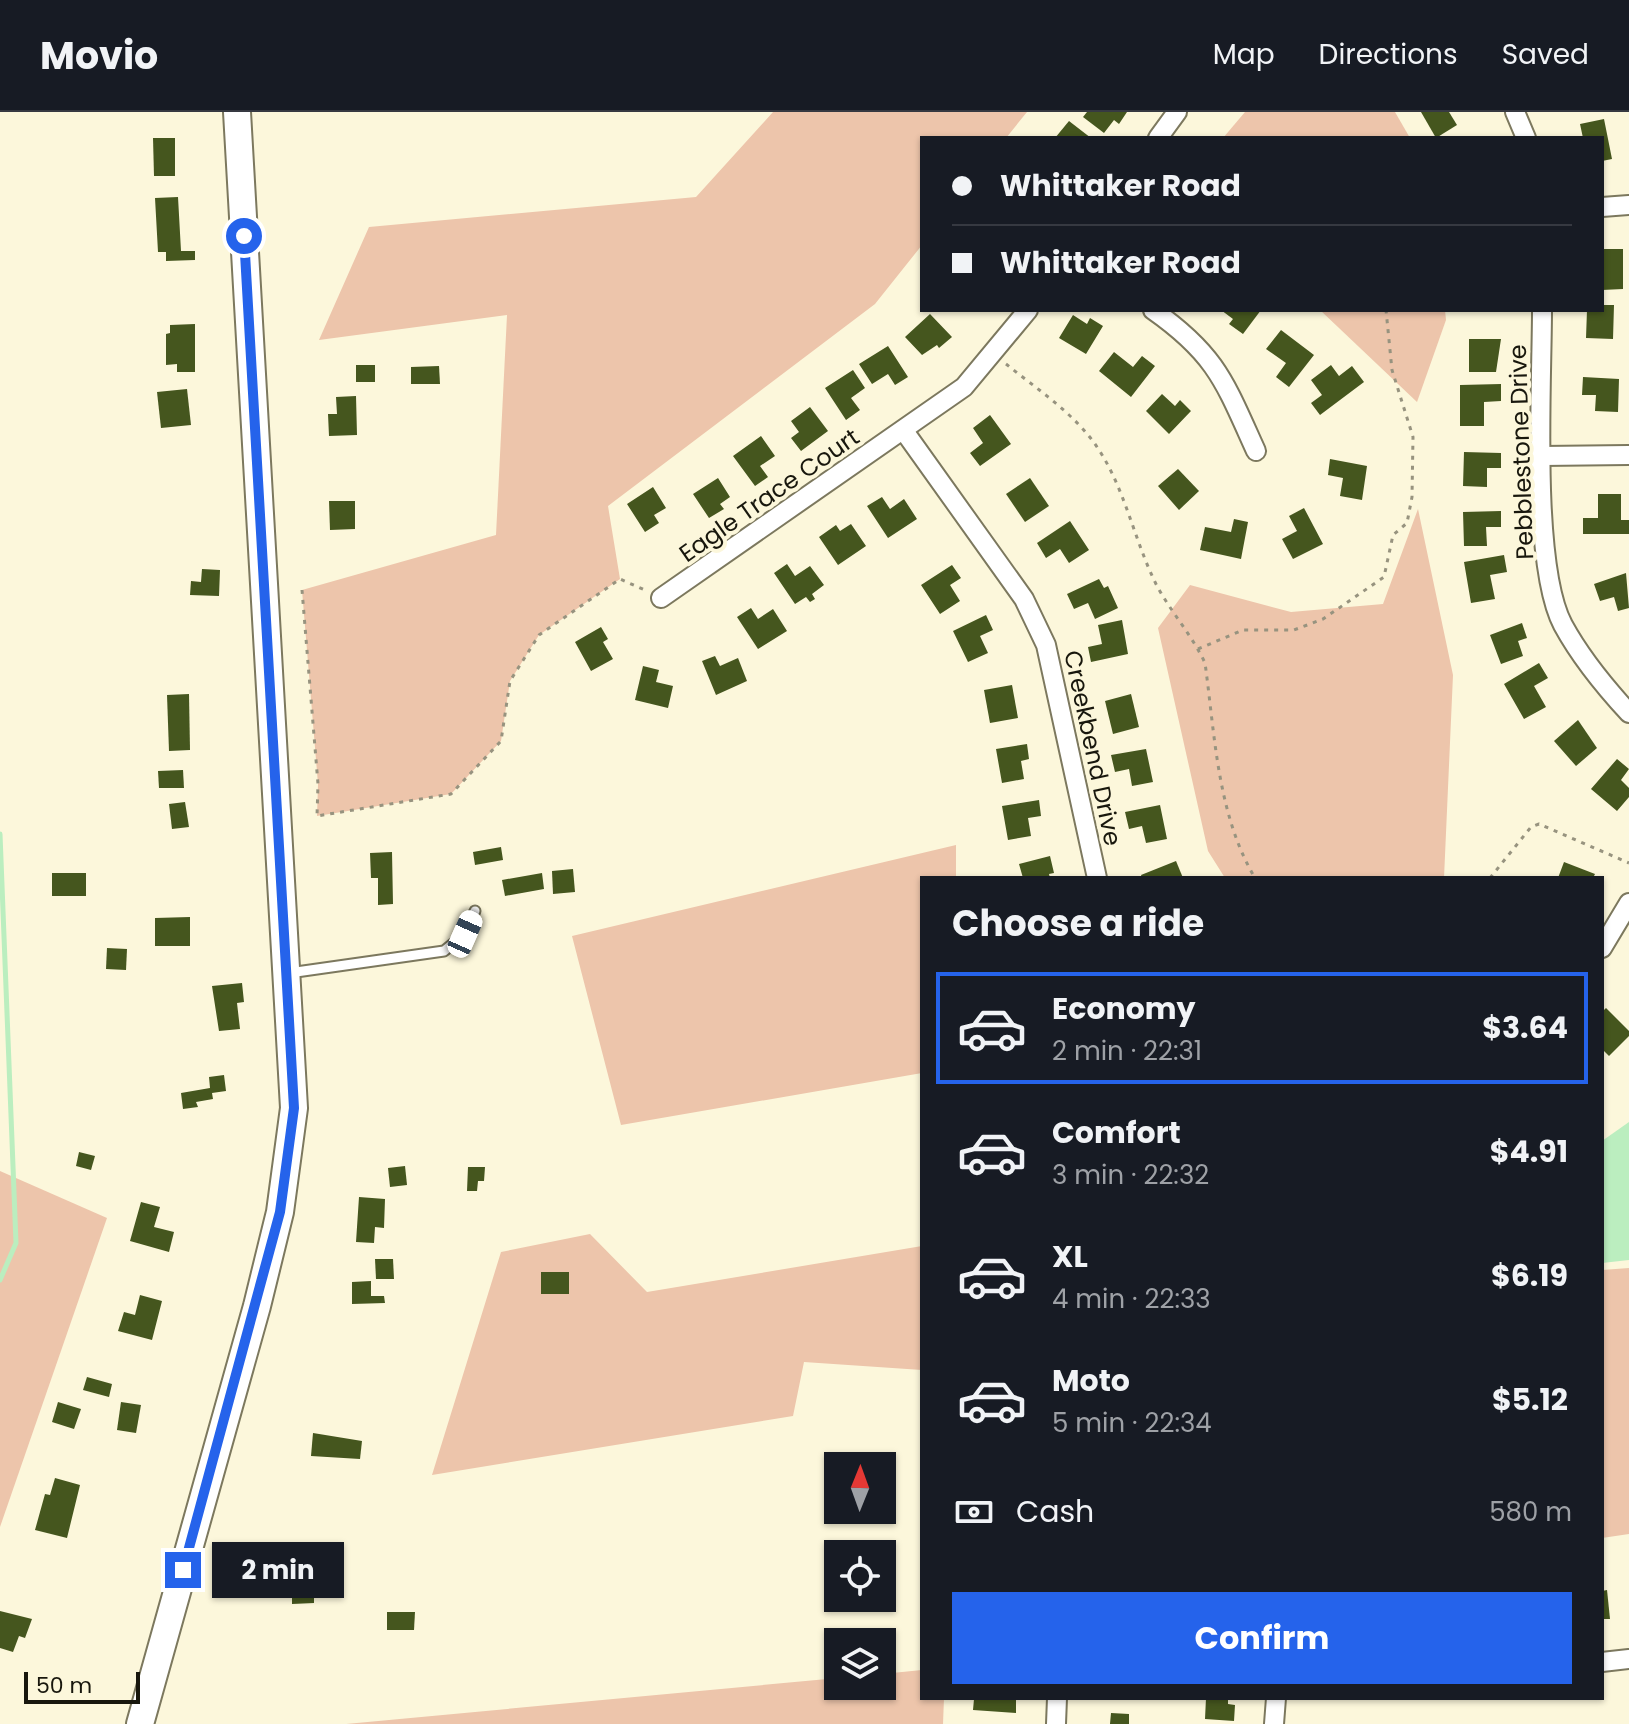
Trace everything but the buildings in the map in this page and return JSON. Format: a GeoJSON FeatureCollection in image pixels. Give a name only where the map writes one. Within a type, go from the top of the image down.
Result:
{"type":"FeatureCollection","features":[{"type":"Feature","properties":{"kind":"main road"},"geometry":{"type":"LineString","coordinates":[[140,1724],[243,1360],[280,1212],[294,1108],[283,871],[278,841],[237,112]]}},
{"type":"Feature","properties":{"kind":"street"},"geometry":{"type":"LineString","coordinates":[[1159,136],[1177,112]]}},
{"type":"Feature","properties":{"kind":"street"},"geometry":{"type":"LineString","coordinates":[[1515,112],[1525,136]]}},
{"type":"Feature","properties":{"kind":"street"},"geometry":{"type":"LineString","coordinates":[[1604,207],[1629,205]]}},
{"type":"Feature","properties":{"kind":"street","name":"Eagle Trace Court"},"geometry":{"type":"LineString","coordinates":[[661,598],[964,387],[1026,312]]}},
{"type":"Feature","properties":{"kind":"street"},"geometry":{"type":"LineString","coordinates":[[1156,312],[1189,335],[1218,369],[1256,451]]}},
{"type":"Feature","properties":{"kind":"street","name":"Pebblestone Drive"},"geometry":{"type":"LineString","coordinates":[[1542,312],[1542,456],[1547,561],[1562,623],[1598,679],[1629,713]]}},
{"type":"Feature","properties":{"kind":"street","name":"Creekbend Drive"},"geometry":{"type":"LineString","coordinates":[[904,431],[1024,599],[1046,645],[1097,876]]}},
{"type":"Feature","properties":{"kind":"street"},"geometry":{"type":"LineString","coordinates":[[1542,456],[1629,455]]}},
{"type":"Feature","properties":{"kind":"street"},"geometry":{"type":"LineString","coordinates":[[1604,945],[1629,903]]}},
{"type":"Feature","properties":{"kind":"street"},"geometry":{"type":"LineString","coordinates":[[1604,1662],[1629,1659]]}},
{"type":"Feature","properties":{"kind":"street"},"geometry":{"type":"LineString","coordinates":[[1056,1724],[1057,1700]]}},
{"type":"Feature","properties":{"kind":"street"},"geometry":{"type":"LineString","coordinates":[[1274,1724],[1276,1700]]}},
{"type":"Feature","properties":{"kind":"lane"},"geometry":{"type":"LineString","coordinates":[[286,974],[444,951],[465,934],[475,911]]}},
{"type":"Feature","properties":{"kind":"path"},"geometry":{"type":"LineString","coordinates":[[1198,649],[1243,630],[1294,630],[1323,619],[1384,577],[1393,535],[1407,523],[1412,497],[1413,437],[1392,370],[1386,312]]}},
{"type":"Feature","properties":{"kind":"path"},"geometry":{"type":"LineString","coordinates":[[994,354],[1076,421],[1097,447],[1114,479],[1157,585],[1205,663],[1225,804],[1235,840],[1254,876]]}},
{"type":"Feature","properties":{"kind":"path"},"geometry":{"type":"LineString","coordinates":[[302,590],[318,784],[317,816],[451,794],[501,741],[510,681],[539,635],[620,579],[661,598]]}},
{"type":"Feature","properties":{"kind":"path"},"geometry":{"type":"LineString","coordinates":[[1492,876],[1531,827],[1539,824],[1629,863]]}},
{"type":"Feature","properties":{"kind":"shaded area"},"geometry":{"type":"Polygon","coordinates":[[[773,112],[1027,112],[1008,136],[920,136],[920,248],[875,304],[608,506],[620,579],[539,635],[510,681],[501,741],[451,794],[317,816],[318,784],[302,590],[496,535],[507,315],[319,340],[369,227],[696,197],[773,112]]]}},
{"type":"Feature","properties":{"kind":"shaded area"},"geometry":{"type":"Polygon","coordinates":[[[1245,112],[1395,112],[1409,136],[1225,136],[1245,112]]]}},
{"type":"Feature","properties":{"kind":"shaded area"},"geometry":{"type":"Polygon","coordinates":[[[1322,312],[1445,312],[1446,320],[1417,402],[1322,312]]]}},
{"type":"Feature","properties":{"kind":"shaded area"},"geometry":{"type":"Polygon","coordinates":[[[1418,509],[1453,675],[1444,876],[1224,876],[1208,851],[1158,628],[1190,585],[1291,612],[1383,604],[1418,509]]]}},
{"type":"Feature","properties":{"kind":"shaded area"},"geometry":{"type":"Polygon","coordinates":[[[956,845],[956,876],[920,876],[920,1073],[621,1125],[572,936],[956,845]]]}},
{"type":"Feature","properties":{"kind":"shaded area"},"geometry":{"type":"Polygon","coordinates":[[[1629,1122],[1629,1260],[1604,1263],[1604,1140],[1629,1122]]]}},
{"type":"Feature","properties":{"kind":"shaded area"},"geometry":{"type":"Polygon","coordinates":[[[0,1171],[107,1218],[0,1527],[0,1171]]]}},
{"type":"Feature","properties":{"kind":"shaded area"},"geometry":{"type":"Polygon","coordinates":[[[590,1234],[647,1292],[920,1246],[920,1370],[804,1362],[793,1416],[432,1475],[501,1252],[590,1234]]]}},
{"type":"Feature","properties":{"kind":"shaded area"},"geometry":{"type":"Polygon","coordinates":[[[1629,1268],[1629,1534],[1604,1538],[1604,1270],[1629,1268]]]}},
{"type":"Feature","properties":{"kind":"shaded area"},"geometry":{"type":"Polygon","coordinates":[[[920,1670],[920,1700],[944,1700],[943,1724],[346,1724],[824,1679],[824,1700],[896,1700],[896,1673],[920,1670]]]}},
{"type":"Feature","properties":{"kind":"waterway"},"geometry":{"type":"LineString","coordinates":[[0,834],[16,1243],[0,1280]]}},
{"type":"Feature","properties":{"kind":"route"},"geometry":{"type":"LineString","coordinates":[[183,1570],[280,1212],[294,1108],[283,871],[279,857],[244,236]]}}]}
